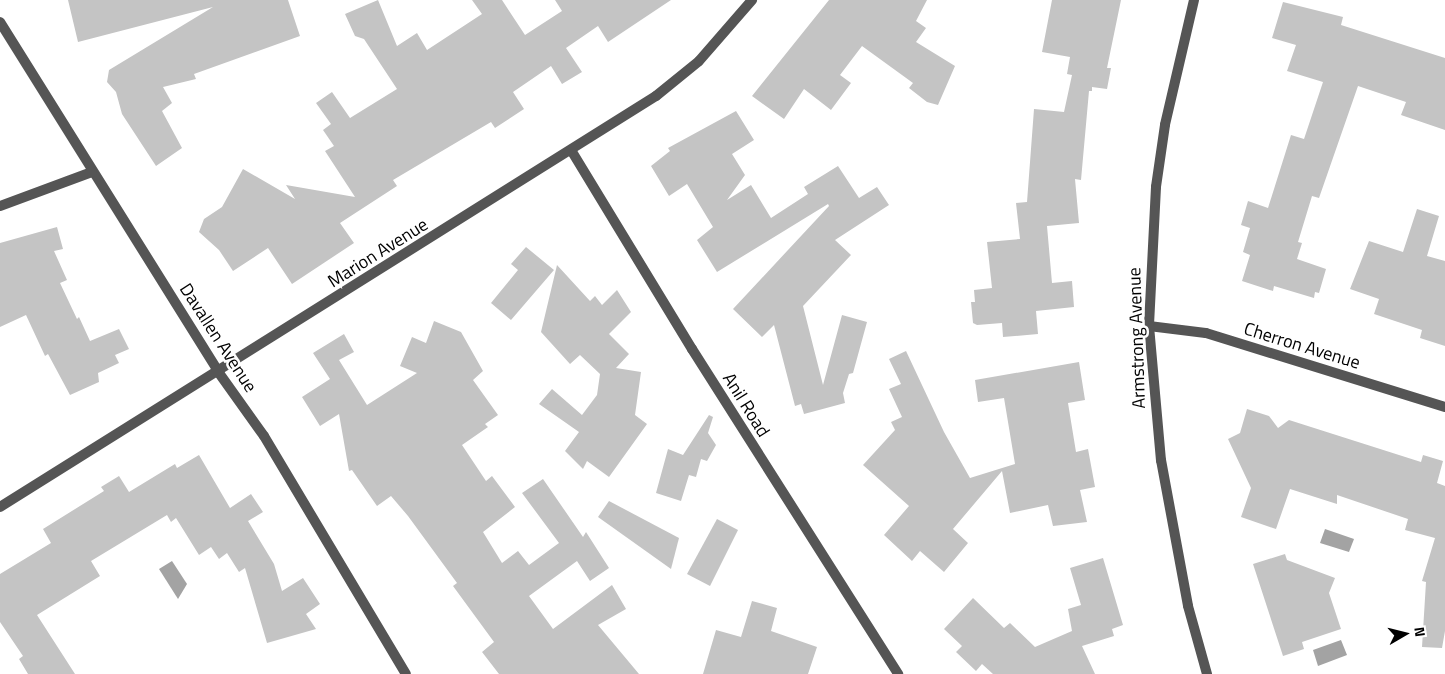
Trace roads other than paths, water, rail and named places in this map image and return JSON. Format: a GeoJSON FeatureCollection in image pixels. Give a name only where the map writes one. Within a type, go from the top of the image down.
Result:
{"type":"FeatureCollection","features":[{"type":"Feature","properties":{"kind":"street","name":"Marion Avenue"},"geometry":{"type":"LineString","coordinates":[[0,507],[219,373],[656,96],[692,67],[752,0]]}},
{"type":"Feature","properties":{"kind":"street","name":"Armstrong Avenue"},"geometry":{"type":"LineString","coordinates":[[1194,0],[1167,116],[1156,187],[1149,326],[1161,460],[1188,606],[1207,674]]}},
{"type":"Feature","properties":{"kind":"street","name":"Davallen Avenue"},"geometry":{"type":"LineString","coordinates":[[0,22],[219,373],[264,436],[406,674]]}},
{"type":"Feature","properties":{"kind":"street","name":"Anil Road"},"geometry":{"type":"LineString","coordinates":[[571,150],[692,349],[898,674]]}},
{"type":"Feature","properties":{"kind":"street"},"geometry":{"type":"LineString","coordinates":[[0,206],[92,172]]}},
{"type":"Feature","properties":{"kind":"street","name":"Cherron Avenue"},"geometry":{"type":"LineString","coordinates":[[1149,326],[1206,333],[1445,407]]}}]}
